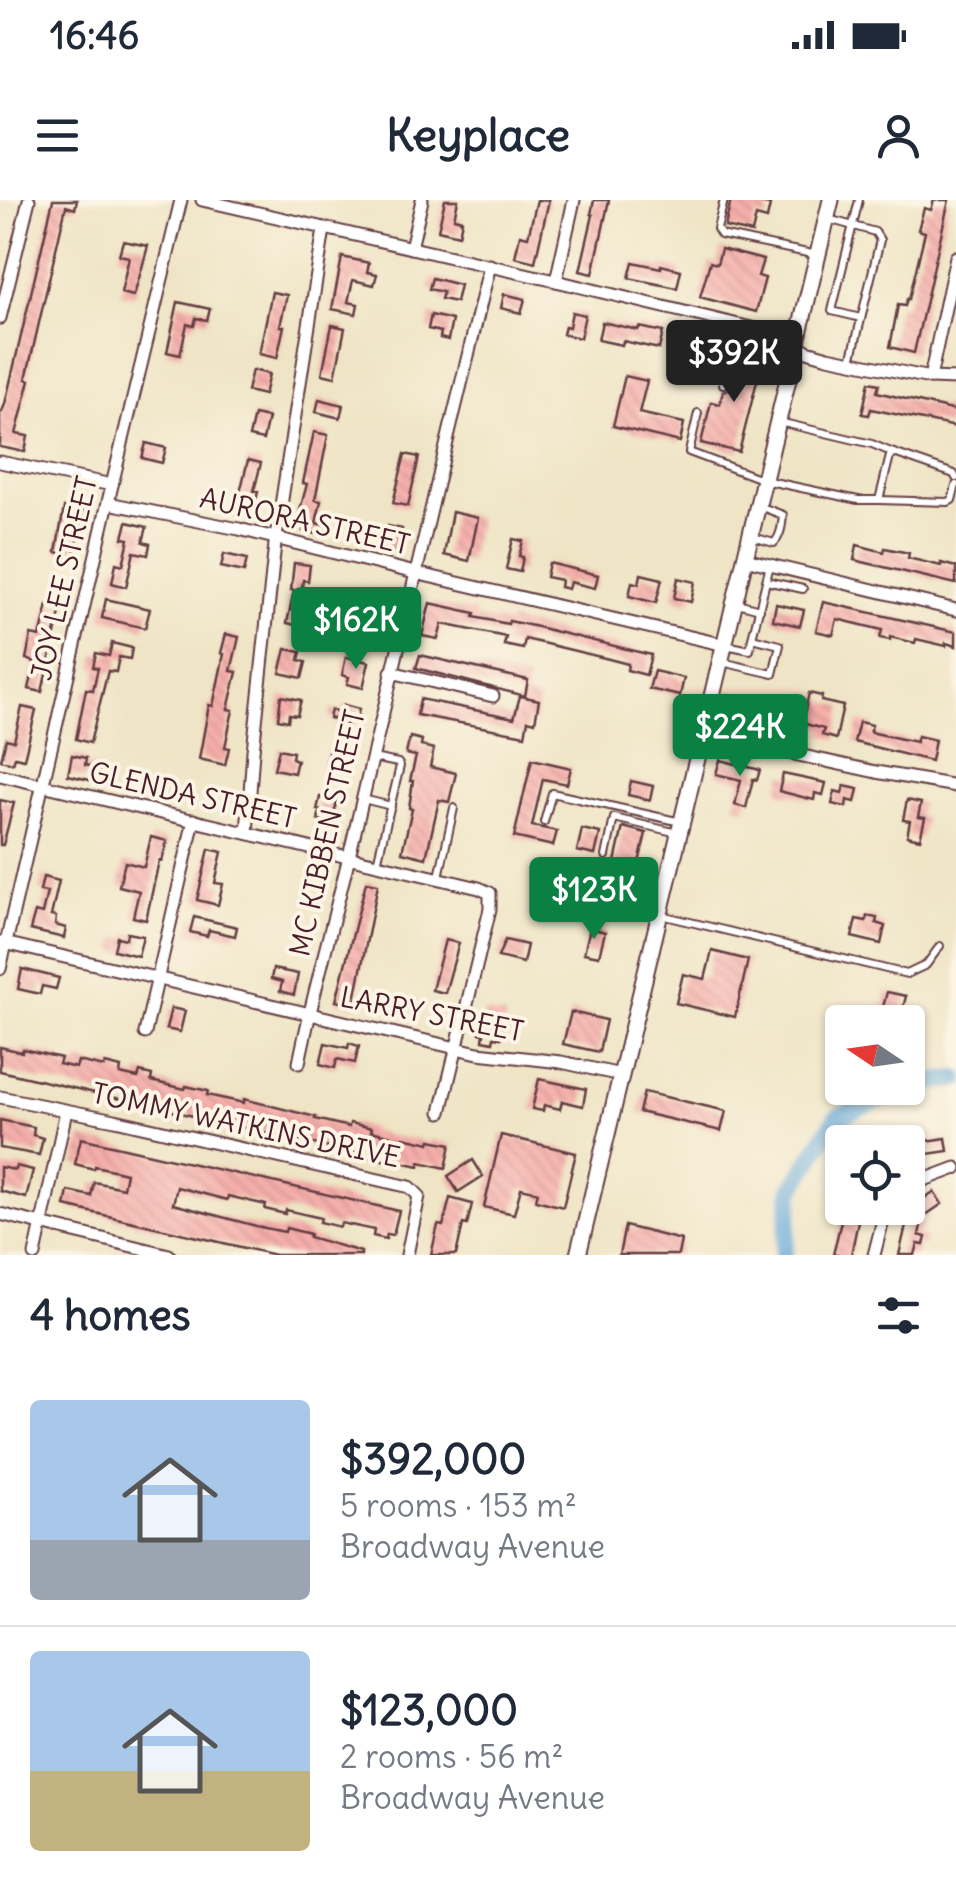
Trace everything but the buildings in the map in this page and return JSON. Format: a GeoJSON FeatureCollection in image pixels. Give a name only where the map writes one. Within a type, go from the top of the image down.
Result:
{"type":"FeatureCollection","features":[{"type":"Feature","properties":{"kind":"main road"},"geometry":{"type":"LineString","coordinates":[[578,1255],[832,200]]}},
{"type":"Feature","properties":{"kind":"street"},"geometry":{"type":"LineString","coordinates":[[0,318],[29,200]]}},
{"type":"Feature","properties":{"kind":"street","name":"JOY LEE STREET"},"geometry":{"type":"LineString","coordinates":[[0,969],[3,943],[181,200]]}},
{"type":"Feature","properties":{"kind":"street"},"geometry":{"type":"LineString","coordinates":[[202,200],[737,324],[780,335],[807,352],[956,380]]}},
{"type":"Feature","properties":{"kind":"street"},"geometry":{"type":"LineString","coordinates":[[411,248],[422,200]]}},
{"type":"Feature","properties":{"kind":"street"},"geometry":{"type":"LineString","coordinates":[[556,280],[574,200]]}},
{"type":"Feature","properties":{"kind":"street"},"geometry":{"type":"LineString","coordinates":[[248,834],[276,539],[324,229]]}},
{"type":"Feature","properties":{"kind":"street"},"geometry":{"type":"LineString","coordinates":[[930,378],[956,258]]}},
{"type":"Feature","properties":{"kind":"street","name":"MC KIBBEN STREET"},"geometry":{"type":"LineString","coordinates":[[300,1063],[490,265]]}},
{"type":"Feature","properties":{"kind":"street"},"geometry":{"type":"LineString","coordinates":[[0,462],[112,485]]}},
{"type":"Feature","properties":{"kind":"street","name":"AURORA STREET"},"geometry":{"type":"LineString","coordinates":[[108,502],[239,529],[722,653]]}},
{"type":"Feature","properties":{"kind":"street"},"geometry":{"type":"LineString","coordinates":[[745,559],[956,610]]}},
{"type":"Feature","properties":{"kind":"street"},"geometry":{"type":"LineString","coordinates":[[391,672],[493,696]]}},
{"type":"Feature","properties":{"kind":"street"},"geometry":{"type":"LineString","coordinates":[[703,734],[956,786]]}},
{"type":"Feature","properties":{"kind":"street","name":"GLENDA STREET"},"geometry":{"type":"LineString","coordinates":[[0,776],[349,856],[490,893],[490,909],[456,1048]]}},
{"type":"Feature","properties":{"kind":"street"},"geometry":{"type":"LineString","coordinates":[[145,1033],[194,820]]}},
{"type":"Feature","properties":{"kind":"street","name":"LARRY STREET"},"geometry":{"type":"LineString","coordinates":[[3,943],[456,1048],[621,1075]]}},
{"type":"Feature","properties":{"kind":"street"},"geometry":{"type":"LineString","coordinates":[[441,1112],[456,1048]]}},
{"type":"Feature","properties":{"kind":"street","name":"TOMMY WATKINS DRIVE"},"geometry":{"type":"LineString","coordinates":[[0,1097],[410,1187],[419,1196],[408,1255]]}},
{"type":"Feature","properties":{"kind":"street"},"geometry":{"type":"LineString","coordinates":[[35,1255],[66,1111]]}},
{"type":"Feature","properties":{"kind":"street"},"geometry":{"type":"LineString","coordinates":[[925,1180],[956,1168]]}},
{"type":"Feature","properties":{"kind":"street"},"geometry":{"type":"LineString","coordinates":[[0,1214],[169,1255]]}},
{"type":"Feature","properties":{"kind":"street"},"geometry":{"type":"LineString","coordinates":[[874,1255],[882,1225]]}},
{"type":"Feature","properties":{"kind":"lane"},"geometry":{"type":"LineString","coordinates":[[724,200],[717,229],[722,234],[818,256]]}},
{"type":"Feature","properties":{"kind":"lane"},"geometry":{"type":"LineString","coordinates":[[859,200],[832,311],[862,318]]}},
{"type":"Feature","properties":{"kind":"lane"},"geometry":{"type":"LineString","coordinates":[[827,218],[874,232],[880,240],[851,362]]}},
{"type":"Feature","properties":{"kind":"lane"},"geometry":{"type":"LineString","coordinates":[[723,384],[737,324]]}},
{"type":"Feature","properties":{"kind":"lane"},"geometry":{"type":"LineString","coordinates":[[698,414],[689,452],[764,480],[858,500],[952,500],[954,474],[872,444],[778,422]]}},
{"type":"Feature","properties":{"kind":"lane"},"geometry":{"type":"LineString","coordinates":[[879,500],[891,452]]}},
{"type":"Feature","properties":{"kind":"lane"},"geometry":{"type":"LineString","coordinates":[[750,536],[774,543],[778,538],[783,515],[758,505]]}},
{"type":"Feature","properties":{"kind":"lane"},"geometry":{"type":"LineString","coordinates":[[746,668],[770,565]]}},
{"type":"Feature","properties":{"kind":"lane"},"geometry":{"type":"LineString","coordinates":[[766,581],[803,589]]}},
{"type":"Feature","properties":{"kind":"lane"},"geometry":{"type":"LineString","coordinates":[[734,602],[760,609]]}},
{"type":"Feature","properties":{"kind":"lane"},"geometry":{"type":"LineString","coordinates":[[722,653],[746,668],[774,674],[780,645],[752,638]]}},
{"type":"Feature","properties":{"kind":"lane"},"geometry":{"type":"LineString","coordinates":[[722,653],[750,650]]}},
{"type":"Feature","properties":{"kind":"lane"},"geometry":{"type":"LineString","coordinates":[[372,758],[400,766],[377,863]]}},
{"type":"Feature","properties":{"kind":"lane"},"geometry":{"type":"LineString","coordinates":[[544,822],[552,793],[680,828]]}},
{"type":"Feature","properties":{"kind":"lane"},"geometry":{"type":"LineString","coordinates":[[362,799],[391,806]]}},
{"type":"Feature","properties":{"kind":"lane"},"geometry":{"type":"LineString","coordinates":[[439,878],[454,808]]}},
{"type":"Feature","properties":{"kind":"lane"},"geometry":{"type":"LineString","coordinates":[[606,856],[614,818],[680,828]]}},
{"type":"Feature","properties":{"kind":"lane"},"geometry":{"type":"LineString","coordinates":[[660,915],[907,974],[926,965],[940,946]]}},
{"type":"Feature","properties":{"kind":"waterway"},"geometry":{"type":"LineString","coordinates":[[784,1255],[792,1190],[836,1118],[914,1085],[956,1079]]}}]}
